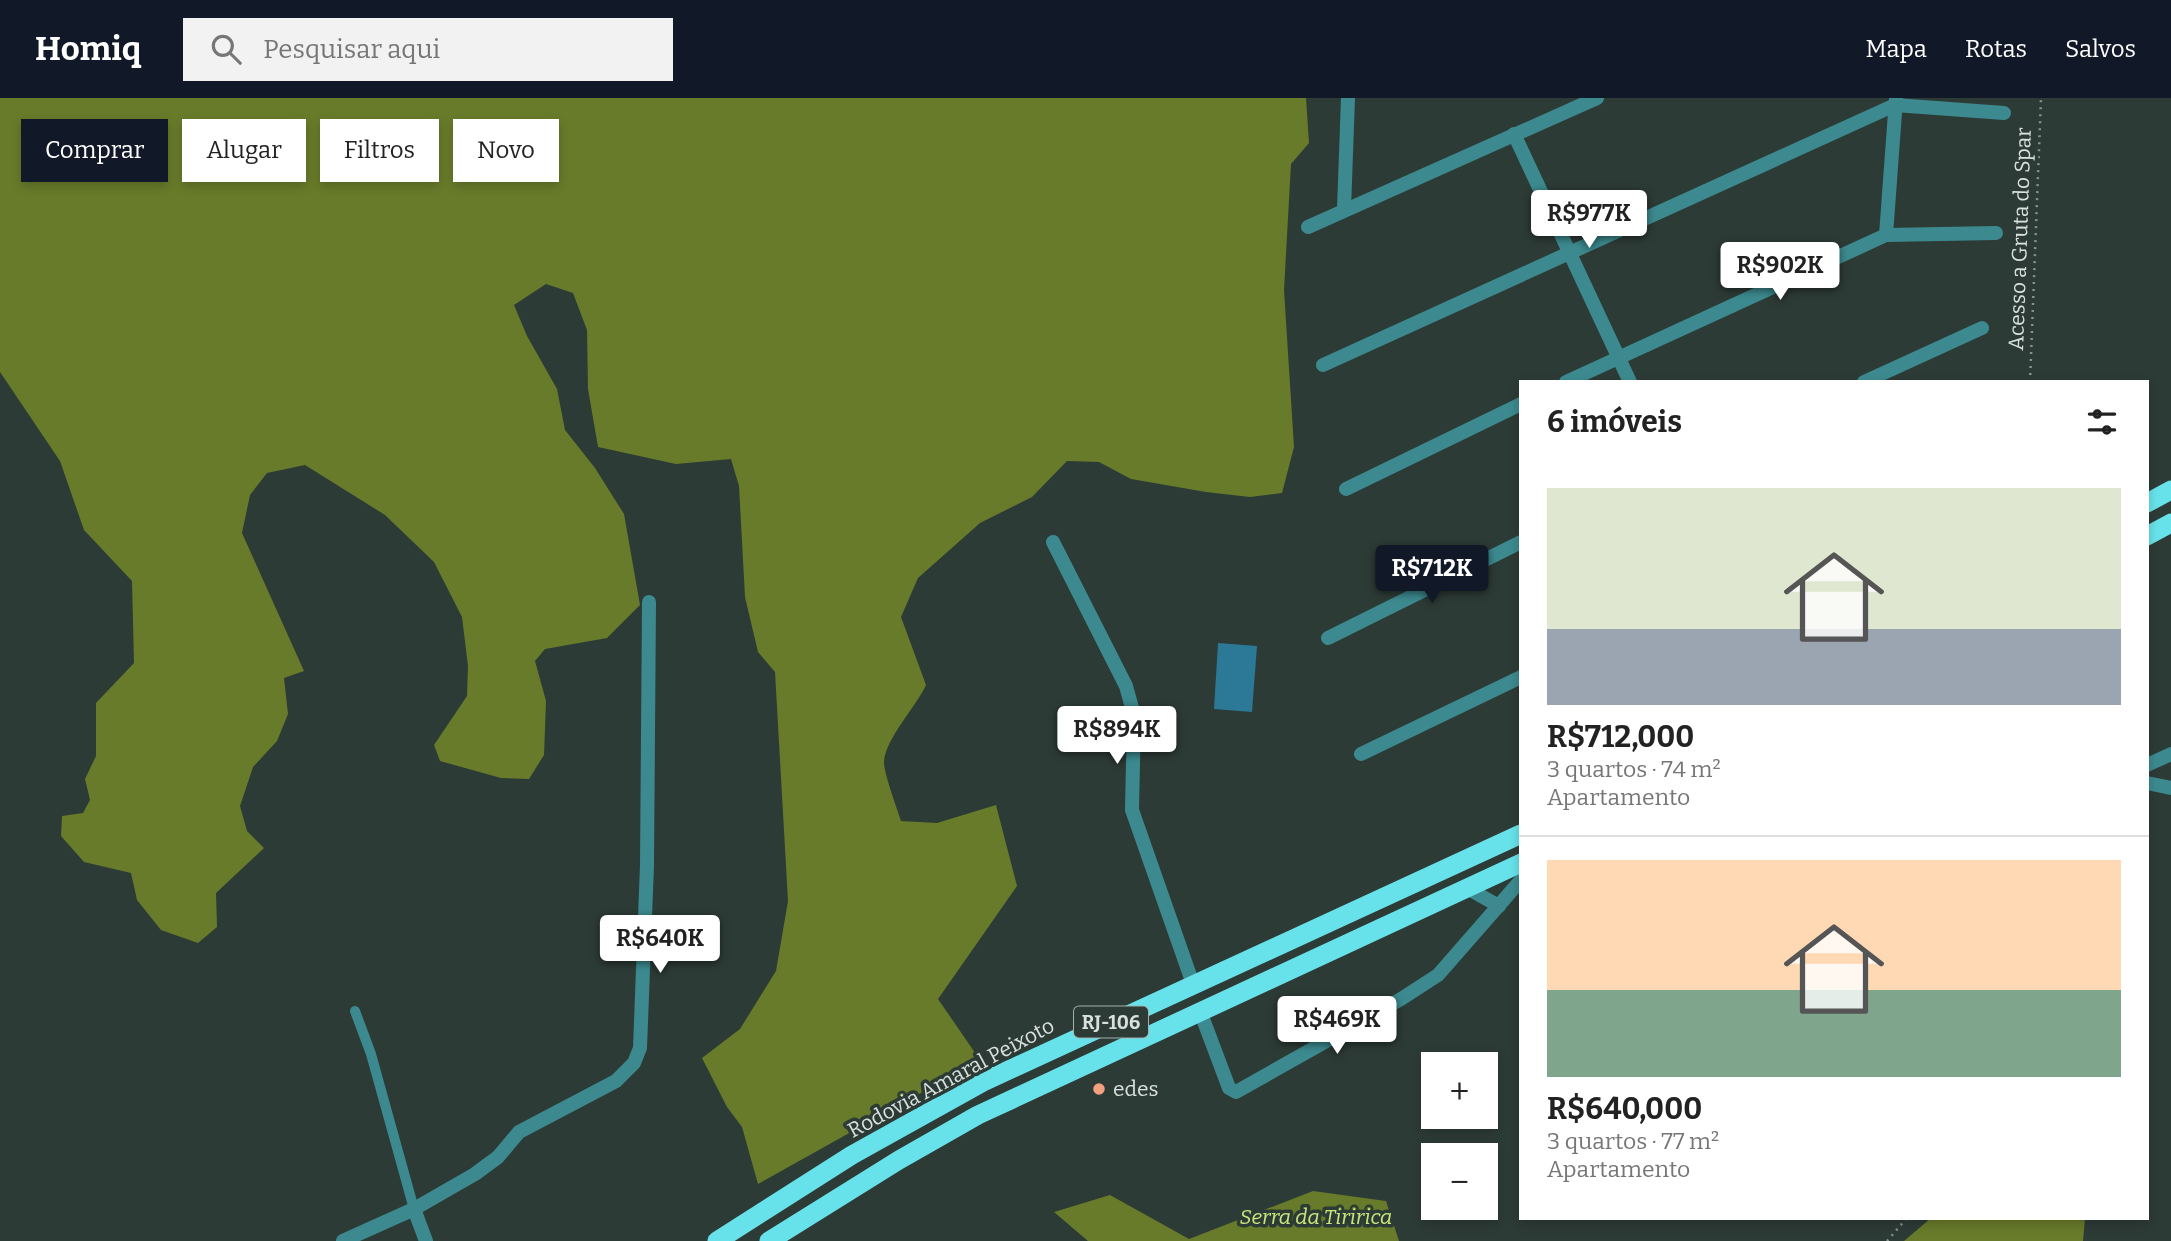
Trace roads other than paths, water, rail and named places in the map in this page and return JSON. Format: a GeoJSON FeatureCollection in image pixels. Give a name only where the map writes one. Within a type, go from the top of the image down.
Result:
{"type":"FeatureCollection","features":[{"type":"Feature","properties":{"kind":"highway"},"geometry":{"type":"LineString","coordinates":[[2149,502],[2171,490]]}},
{"type":"Feature","properties":{"kind":"highway"},"geometry":{"type":"LineString","coordinates":[[2149,535],[2171,523]]}},
{"type":"Feature","properties":{"kind":"highway","name":"Rodovia Amaral Peixoto"},"geometry":{"type":"LineString","coordinates":[[717,1241],[852,1155],[985,1081],[1519,835]]}},
{"type":"Feature","properties":{"kind":"highway","name":"RJ-106"},"geometry":{"type":"LineString","coordinates":[[769,1241],[899,1160],[978,1115],[1519,864]]}},
{"type":"Feature","properties":{"kind":"street"},"geometry":{"type":"LineString","coordinates":[[1344,209],[1348,98]]}},
{"type":"Feature","properties":{"kind":"street"},"geometry":{"type":"LineString","coordinates":[[1308,227],[1597,98]]}},
{"type":"Feature","properties":{"kind":"street"},"geometry":{"type":"LineString","coordinates":[[1886,235],[1895,102]]}},
{"type":"Feature","properties":{"kind":"street"},"geometry":{"type":"LineString","coordinates":[[1323,365],[1895,102],[2004,114]]}},
{"type":"Feature","properties":{"kind":"street"},"geometry":{"type":"LineString","coordinates":[[1514,134],[1629,380]]}},
{"type":"Feature","properties":{"kind":"street"},"geometry":{"type":"LineString","coordinates":[[1570,380],[1886,235],[1996,233]]}},
{"type":"Feature","properties":{"kind":"street"},"geometry":{"type":"LineString","coordinates":[[1868,380],[1982,328]]}},
{"type":"Feature","properties":{"kind":"street"},"geometry":{"type":"LineString","coordinates":[[1346,489],[1519,405]]}},
{"type":"Feature","properties":{"kind":"street"},"geometry":{"type":"LineString","coordinates":[[1053,542],[1126,686],[1134,715],[1132,810],[1138,835],[1193,984]]}},
{"type":"Feature","properties":{"kind":"street"},"geometry":{"type":"LineString","coordinates":[[1328,638],[1519,543]]}},
{"type":"Feature","properties":{"kind":"street"},"geometry":{"type":"LineString","coordinates":[[343,1241],[414,1209],[475,1174],[498,1157],[519,1132],[616,1081],[634,1063],[640,1048],[647,864],[649,602]]}},
{"type":"Feature","properties":{"kind":"street"},"geometry":{"type":"LineString","coordinates":[[1361,754],[1519,678]]}},
{"type":"Feature","properties":{"kind":"street"},"geometry":{"type":"LineString","coordinates":[[2149,764],[2171,754]]}},
{"type":"Feature","properties":{"kind":"street"},"geometry":{"type":"LineString","coordinates":[[2149,783],[2171,788]]}},
{"type":"Feature","properties":{"kind":"street"},"geometry":{"type":"LineString","coordinates":[[1200,1011],[1229,1088],[1236,1092],[1389,1006],[1438,975],[1519,882]]}},
{"type":"Feature","properties":{"kind":"street"},"geometry":{"type":"LineString","coordinates":[[1467,888],[1499,906]]}},
{"type":"Feature","properties":{"kind":"street"},"geometry":{"type":"LineString","coordinates":[[414,1209],[426,1241]]}},
{"type":"Feature","properties":{"kind":"lane"},"geometry":{"type":"LineString","coordinates":[[355,1011],[371,1055],[414,1209]]}},
{"type":"Feature","properties":{"kind":"water"},"geometry":{"type":"Polygon","coordinates":[[[1218,643],[1257,646],[1252,712],[1214,709],[1218,643]]]}},
{"type":"Feature","properties":{"kind":"place","name":"edes"},"geometry":{"type":"Point","coordinates":[1099,1089]}},
{"type":"Feature","properties":{"kind":"park label","name":"Serra da Tiririca"},"geometry":{"type":"Point","coordinates":[1316,1217]}}]}
